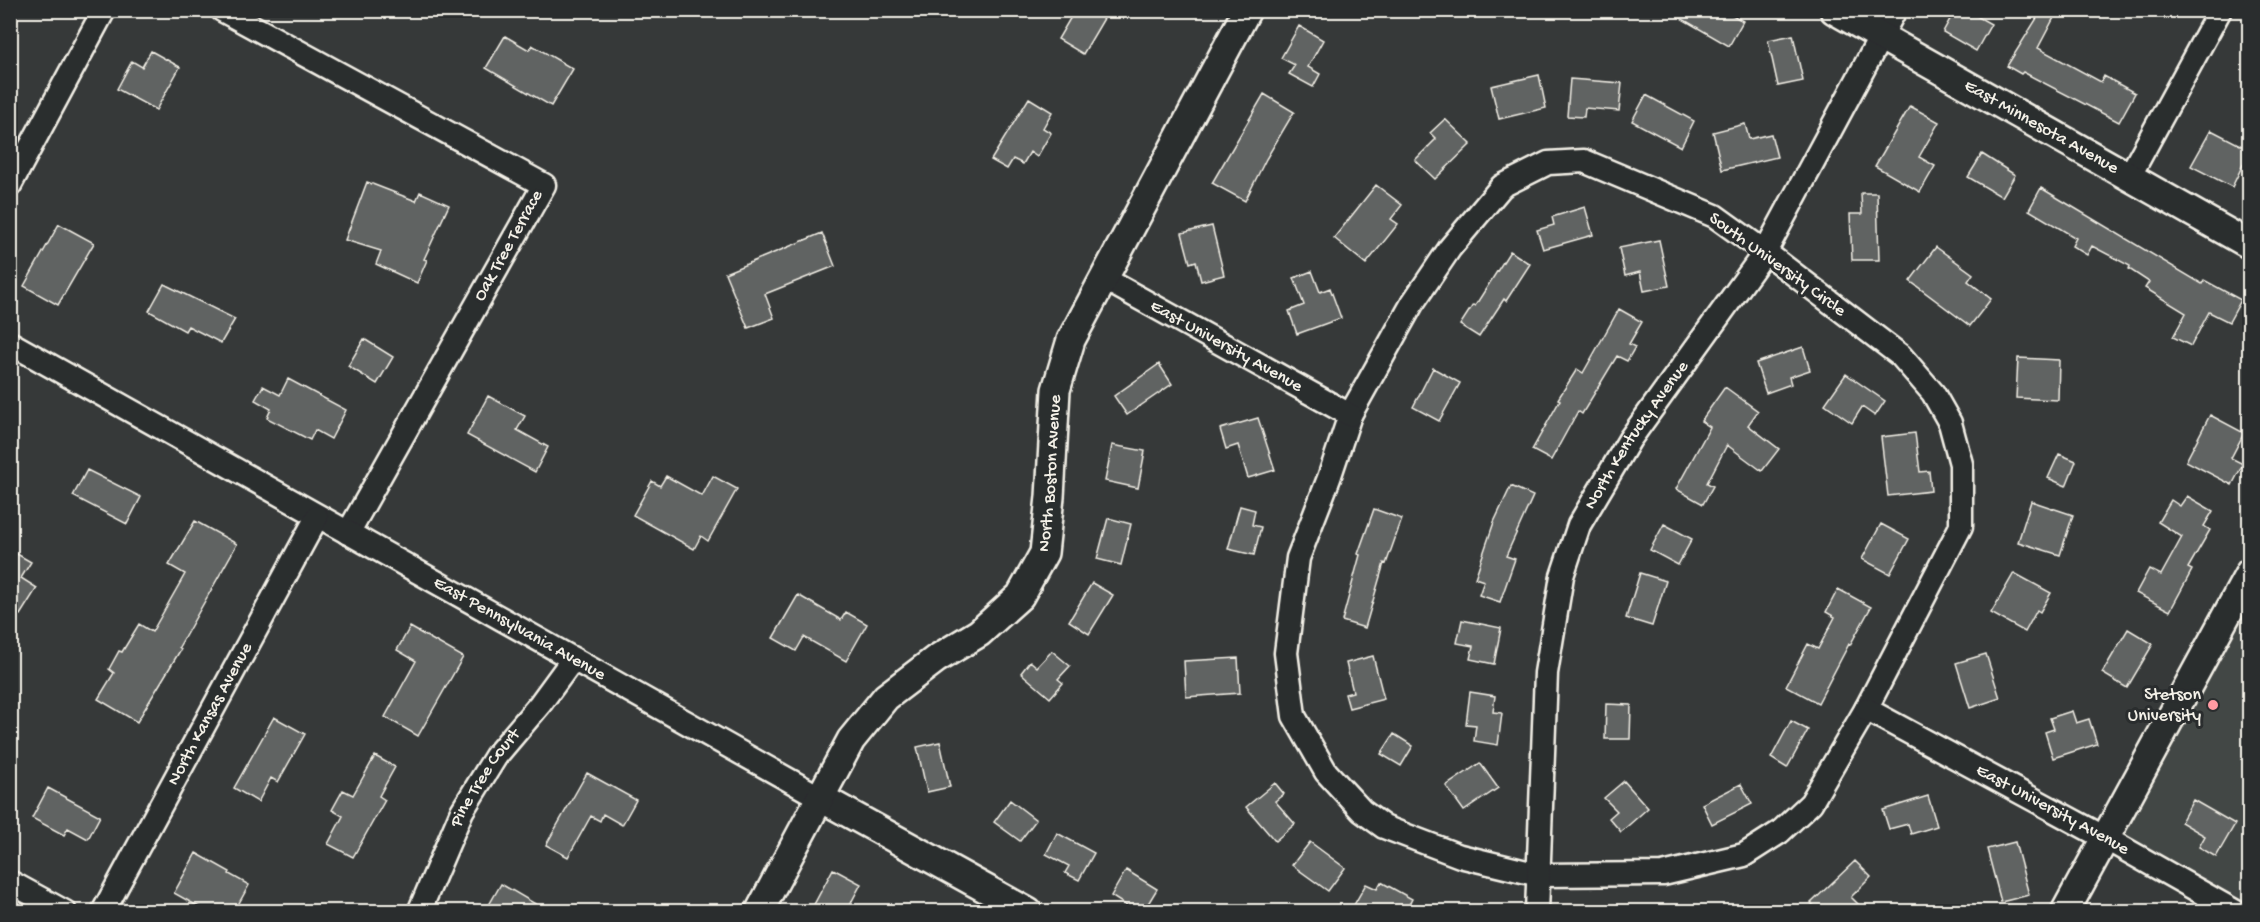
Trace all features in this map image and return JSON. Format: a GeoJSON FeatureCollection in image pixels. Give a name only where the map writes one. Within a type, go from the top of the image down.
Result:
{"type":"FeatureCollection","features":[{"type":"Feature","properties":{"kind":"street"},"geometry":{"type":"LineString","coordinates":[[10,185],[104,10]]}},
{"type":"Feature","properties":{"kind":"street","name":"Oak Tree Terrace"},"geometry":{"type":"LineString","coordinates":[[222,10],[544,184],[348,533]]}},
{"type":"Feature","properties":{"kind":"street","name":"North Boston Avenue"},"geometry":{"type":"LineString","coordinates":[[759,912],[851,740],[886,697],[936,659],[979,633],[1020,596],[1044,554],[1050,497],[1056,390],[1071,340],[1247,10]]}},
{"type":"Feature","properties":{"kind":"street","name":"East Minnesota Avenue"},"geometry":{"type":"LineString","coordinates":[[1834,10],[2250,244]]}},
{"type":"Feature","properties":{"kind":"street","name":"North Kentucky Avenue"},"geometry":{"type":"LineString","coordinates":[[1537,912],[1546,673],[1562,576],[1579,525],[1630,439],[1766,252],[1895,10]]}},
{"type":"Feature","properties":{"kind":"street"},"geometry":{"type":"LineString","coordinates":[[2129,177],[2220,10]]}},
{"type":"Feature","properties":{"kind":"street","name":"South University Circle"},"geometry":{"type":"LineString","coordinates":[[1584,161],[1715,216],[1766,252],[1901,356],[1934,393],[1950,423],[1961,464],[1961,526],[1866,709],[1811,804],[1780,832],[1744,855],[1663,874],[1539,874],[1460,856],[1384,827],[1362,811],[1326,772],[1294,716],[1286,653],[1298,558],[1350,415],[1412,304],[1450,248],[1502,186],[1548,163],[1584,161]]}},
{"type":"Feature","properties":{"kind":"street","name":"East University Avenue"},"geometry":{"type":"LineString","coordinates":[[1103,278],[1350,415]]}},
{"type":"Feature","properties":{"kind":"street","name":"East Pennsylvania Avenue"},"geometry":{"type":"LineString","coordinates":[[10,343],[317,517],[1028,912]]}},
{"type":"Feature","properties":{"kind":"street","name":"North Kansas Avenue"},"geometry":{"type":"LineString","coordinates":[[103,912],[317,517]]}},
{"type":"Feature","properties":{"kind":"street"},"geometry":{"type":"LineString","coordinates":[[2065,912],[2250,572]]}},
{"type":"Feature","properties":{"kind":"street","name":"Pine Tree Court"},"geometry":{"type":"LineString","coordinates":[[419,912],[462,811],[496,756],[540,704],[573,659]]}},
{"type":"Feature","properties":{"kind":"street","name":"East University Avenue"},"geometry":{"type":"LineString","coordinates":[[1866,709],[2105,838],[2236,912]]}},
{"type":"Feature","properties":{"kind":"street"},"geometry":{"type":"LineString","coordinates":[[10,882],[65,912]]}},
{"type":"Feature","properties":{"kind":"shaded area","name":"Stetson University"},"geometry":{"type":"Polygon","coordinates":[[[2249,572],[2249,911],[2235,911],[2105,838],[2249,572]]]}},
{"type":"Feature","properties":{"kind":"building"},"geometry":{"type":"Polygon","coordinates":[[[1075,10],[1109,10],[1083,54],[1058,39],[1075,10]]]}},
{"type":"Feature","properties":{"kind":"building"},"geometry":{"type":"Polygon","coordinates":[[[1667,10],[1724,10],[1743,21],[1729,46],[1667,10]]]}},
{"type":"Feature","properties":{"kind":"building"},"geometry":{"type":"Polygon","coordinates":[[[1955,10],[1966,10],[1991,24],[1976,51],[1943,32],[1955,10]]]}},
{"type":"Feature","properties":{"kind":"building"},"geometry":{"type":"Polygon","coordinates":[[[2042,10],[2058,10],[2038,48],[2101,82],[2104,76],[2135,93],[2119,122],[2007,66],[2042,10]]]}},
{"type":"Feature","properties":{"kind":"building"},"geometry":{"type":"Polygon","coordinates":[[[1299,26],[1323,40],[1308,67],[1320,74],[1313,87],[1289,74],[1295,65],[1281,58],[1299,26]]]}},
{"type":"Feature","properties":{"kind":"building"},"geometry":{"type":"Polygon","coordinates":[[[1793,35],[1803,81],[1778,86],[1768,40],[1793,35]]]}},
{"type":"Feature","properties":{"kind":"building"},"geometry":{"type":"Polygon","coordinates":[[[505,36],[529,50],[532,45],[573,69],[551,106],[486,68],[505,36]]]}},
{"type":"Feature","properties":{"kind":"building"},"geometry":{"type":"Polygon","coordinates":[[[151,51],[180,67],[156,110],[117,89],[132,61],[142,67],[151,51]]]}},
{"type":"Feature","properties":{"kind":"building"},"geometry":{"type":"Polygon","coordinates":[[[1539,75],[1546,108],[1499,119],[1491,86],[1539,75]]]}},
{"type":"Feature","properties":{"kind":"building"},"geometry":{"type":"Polygon","coordinates":[[[1570,79],[1622,83],[1619,111],[1585,108],[1584,117],[1567,116],[1570,79]]]}},
{"type":"Feature","properties":{"kind":"building"},"geometry":{"type":"Polygon","coordinates":[[[1264,94],[1294,112],[1266,159],[1245,201],[1212,183],[1264,94]]]}},
{"type":"Feature","properties":{"kind":"building"},"geometry":{"type":"Polygon","coordinates":[[[1646,95],[1694,121],[1681,147],[1632,121],[1646,95]]]}},
{"type":"Feature","properties":{"kind":"building"},"geometry":{"type":"Polygon","coordinates":[[[1029,98],[1052,112],[1043,128],[1051,133],[1037,157],[1030,152],[1023,164],[1013,159],[1007,169],[991,160],[1029,98]]]}},
{"type":"Feature","properties":{"kind":"building"},"geometry":{"type":"Polygon","coordinates":[[[1910,106],[1939,122],[1919,157],[1935,166],[1920,192],[1875,166],[1910,106]]]}},
{"type":"Feature","properties":{"kind":"building"},"geometry":{"type":"Polygon","coordinates":[[[1445,119],[1471,144],[1435,179],[1415,160],[1436,139],[1430,133],[1445,119]]]}},
{"type":"Feature","properties":{"kind":"building"},"geometry":{"type":"Polygon","coordinates":[[[1745,124],[1749,139],[1771,134],[1777,157],[1722,170],[1713,132],[1745,124]]]}},
{"type":"Feature","properties":{"kind":"building"},"geometry":{"type":"Polygon","coordinates":[[[2211,130],[2250,150],[2232,187],[2191,166],[2211,130]]]}},
{"type":"Feature","properties":{"kind":"building"},"geometry":{"type":"Polygon","coordinates":[[[1982,154],[2015,175],[2002,197],[1968,177],[1982,154]]]}},
{"type":"Feature","properties":{"kind":"building"},"geometry":{"type":"Polygon","coordinates":[[[367,182],[416,201],[420,192],[449,205],[424,259],[427,260],[417,283],[376,264],[381,251],[345,240],[367,182]]]}},
{"type":"Feature","properties":{"kind":"building"},"geometry":{"type":"Polygon","coordinates":[[[1376,185],[1402,205],[1391,219],[1398,224],[1366,264],[1334,238],[1376,185]]]}},
{"type":"Feature","properties":{"kind":"building"},"geometry":{"type":"Polygon","coordinates":[[[2041,188],[2202,284],[2204,280],[2241,300],[2229,322],[2209,312],[2191,346],[2173,337],[2186,313],[2145,288],[2149,282],[2129,269],[2130,266],[2092,246],[2087,255],[2072,246],[2076,238],[2029,210],[2041,188]]]}},
{"type":"Feature","properties":{"kind":"building"},"geometry":{"type":"Polygon","coordinates":[[[1861,193],[1877,193],[1879,260],[1852,260],[1850,214],[1862,214],[1861,193]]]}},
{"type":"Feature","properties":{"kind":"building"},"geometry":{"type":"Polygon","coordinates":[[[1585,207],[1593,235],[1543,249],[1537,230],[1554,225],[1552,217],[1585,207]]]}},
{"type":"Feature","properties":{"kind":"building"},"geometry":{"type":"Polygon","coordinates":[[[59,224],[94,243],[58,305],[24,286],[59,224]]]}},
{"type":"Feature","properties":{"kind":"building"},"geometry":{"type":"Polygon","coordinates":[[[1212,226],[1224,275],[1201,281],[1196,261],[1190,263],[1182,233],[1212,226]]]}},
{"type":"Feature","properties":{"kind":"building"},"geometry":{"type":"Polygon","coordinates":[[[822,233],[835,266],[765,294],[774,318],[748,328],[725,273],[822,233]]]}},
{"type":"Feature","properties":{"kind":"building"},"geometry":{"type":"Polygon","coordinates":[[[1659,240],[1669,286],[1644,291],[1640,272],[1625,276],[1619,248],[1659,240]]]}},
{"type":"Feature","properties":{"kind":"building"},"geometry":{"type":"Polygon","coordinates":[[[1936,247],[1973,274],[1968,281],[1991,299],[1970,326],[1910,281],[1936,247]]]}},
{"type":"Feature","properties":{"kind":"building"},"geometry":{"type":"Polygon","coordinates":[[[1510,251],[1530,264],[1479,337],[1460,325],[1510,251]]]}},
{"type":"Feature","properties":{"kind":"building"},"geometry":{"type":"Polygon","coordinates":[[[1312,271],[1320,292],[1330,288],[1341,318],[1297,334],[1289,311],[1304,305],[1294,278],[1312,271]]]}},
{"type":"Feature","properties":{"kind":"building"},"geometry":{"type":"Polygon","coordinates":[[[164,284],[235,319],[221,343],[188,326],[185,331],[149,311],[164,284]]]}},
{"type":"Feature","properties":{"kind":"building"},"geometry":{"type":"Polygon","coordinates":[[[1619,309],[1642,322],[1629,344],[1635,347],[1627,361],[1617,356],[1582,414],[1578,411],[1551,460],[1532,450],[1560,400],[1558,399],[1577,369],[1583,373],[1619,309]]]}},
{"type":"Feature","properties":{"kind":"building"},"geometry":{"type":"Polygon","coordinates":[[[364,339],[393,357],[377,384],[348,366],[364,339]]]}},
{"type":"Feature","properties":{"kind":"building"},"geometry":{"type":"Polygon","coordinates":[[[1803,347],[1810,370],[1789,377],[1791,384],[1766,393],[1756,363],[1803,347]]]}},
{"type":"Feature","properties":{"kind":"building"},"geometry":{"type":"Polygon","coordinates":[[[2018,358],[2059,360],[2058,400],[2016,398],[2018,358]]]}},
{"type":"Feature","properties":{"kind":"building"},"geometry":{"type":"Polygon","coordinates":[[[1159,364],[1172,384],[1127,415],[1114,396],[1159,364]]]}},
{"type":"Feature","properties":{"kind":"building"},"geometry":{"type":"Polygon","coordinates":[[[1433,368],[1460,383],[1439,421],[1413,407],[1433,368]]]}},
{"type":"Feature","properties":{"kind":"building"},"geometry":{"type":"Polygon","coordinates":[[[1846,374],[1885,401],[1875,416],[1862,407],[1852,423],[1825,404],[1846,374]]]}},
{"type":"Feature","properties":{"kind":"building"},"geometry":{"type":"Polygon","coordinates":[[[288,379],[346,410],[331,439],[315,430],[310,440],[267,418],[271,409],[255,400],[263,386],[280,395],[288,379]]]}},
{"type":"Feature","properties":{"kind":"building"},"geometry":{"type":"Polygon","coordinates":[[[1725,387],[1758,411],[1748,425],[1779,449],[1762,471],[1727,445],[1707,483],[1713,486],[1703,504],[1676,489],[1710,427],[1701,421],[1725,387]]]}},
{"type":"Feature","properties":{"kind":"building"},"geometry":{"type":"Polygon","coordinates":[[[488,396],[525,416],[517,430],[548,447],[535,472],[467,435],[488,396]]]}},
{"type":"Feature","properties":{"kind":"building"},"geometry":{"type":"Polygon","coordinates":[[[2210,415],[2244,433],[2231,458],[2243,464],[2232,485],[2186,461],[2210,415]]]}},
{"type":"Feature","properties":{"kind":"building"},"geometry":{"type":"Polygon","coordinates":[[[1258,418],[1275,470],[1248,478],[1238,445],[1226,449],[1220,429],[1258,418]]]}},
{"type":"Feature","properties":{"kind":"building"},"geometry":{"type":"Polygon","coordinates":[[[1915,433],[1920,472],[1929,471],[1931,491],[1888,496],[1881,437],[1915,433]]]}},
{"type":"Feature","properties":{"kind":"building"},"geometry":{"type":"Polygon","coordinates":[[[1112,445],[1145,451],[1138,488],[1105,481],[1112,445]]]}},
{"type":"Feature","properties":{"kind":"building"},"geometry":{"type":"Polygon","coordinates":[[[2059,454],[2076,461],[2066,486],[2048,478],[2059,454]]]}},
{"type":"Feature","properties":{"kind":"building"},"geometry":{"type":"Polygon","coordinates":[[[87,470],[141,497],[127,524],[73,496],[87,470]]]}},
{"type":"Feature","properties":{"kind":"building"},"geometry":{"type":"Polygon","coordinates":[[[666,476],[702,496],[713,476],[737,489],[708,541],[701,536],[694,549],[633,515],[652,481],[660,486],[666,476]]]}},
{"type":"Feature","properties":{"kind":"building"},"geometry":{"type":"Polygon","coordinates":[[[1511,486],[1533,496],[1506,556],[1515,559],[1500,602],[1479,595],[1484,581],[1475,578],[1494,522],[1511,486]]]}},
{"type":"Feature","properties":{"kind":"building"},"geometry":{"type":"Polygon","coordinates":[[[2187,496],[2213,511],[2204,526],[2210,530],[2188,568],[2192,570],[2170,611],[2136,593],[2149,569],[2161,575],[2182,537],[2158,522],[2171,500],[2180,506],[2187,496]]]}},
{"type":"Feature","properties":{"kind":"building"},"geometry":{"type":"Polygon","coordinates":[[[2031,501],[2073,515],[2060,555],[2018,542],[2031,501]]]}},
{"type":"Feature","properties":{"kind":"building"},"geometry":{"type":"Polygon","coordinates":[[[1240,506],[1255,510],[1252,525],[1261,527],[1254,555],[1228,549],[1240,506]]]}},
{"type":"Feature","properties":{"kind":"building"},"geometry":{"type":"Polygon","coordinates":[[[1374,509],[1402,519],[1386,564],[1384,563],[1365,628],[1342,621],[1360,555],[1358,554],[1374,509]]]}},
{"type":"Feature","properties":{"kind":"building"},"geometry":{"type":"Polygon","coordinates":[[[1108,518],[1131,524],[1121,565],[1097,559],[1108,518]]]}},
{"type":"Feature","properties":{"kind":"building"},"geometry":{"type":"Polygon","coordinates":[[[195,521],[237,544],[179,647],[181,649],[137,722],[98,699],[114,673],[109,669],[119,651],[122,652],[139,624],[152,632],[185,574],[169,565],[195,521]]]}},
{"type":"Feature","properties":{"kind":"building"},"geometry":{"type":"Polygon","coordinates":[[[1664,524],[1692,539],[1678,565],[1650,550],[1664,524]]]}},
{"type":"Feature","properties":{"kind":"building"},"geometry":{"type":"Polygon","coordinates":[[[1881,524],[1909,539],[1890,574],[1862,559],[1881,524]]]}},
{"type":"Feature","properties":{"kind":"building"},"geometry":{"type":"Polygon","coordinates":[[[10,550],[31,562],[21,578],[37,588],[20,615],[10,609],[10,550]]]}},
{"type":"Feature","properties":{"kind":"building"},"geometry":{"type":"Polygon","coordinates":[[[1640,573],[1666,581],[1652,626],[1626,618],[1640,573]]]}},
{"type":"Feature","properties":{"kind":"building"},"geometry":{"type":"Polygon","coordinates":[[[2014,573],[2051,593],[2040,612],[2037,610],[2025,632],[1991,613],[2014,573]]]}},
{"type":"Feature","properties":{"kind":"building"},"geometry":{"type":"Polygon","coordinates":[[[1092,583],[1113,595],[1089,634],[1069,621],[1092,583]]]}},
{"type":"Feature","properties":{"kind":"building"},"geometry":{"type":"Polygon","coordinates":[[[1838,589],[1871,607],[1818,703],[1786,686],[1808,644],[1818,649],[1835,617],[1826,612],[1838,589]]]}},
{"type":"Feature","properties":{"kind":"building"},"geometry":{"type":"Polygon","coordinates":[[[798,595],[841,620],[846,612],[867,624],[846,661],[804,637],[796,651],[773,638],[798,595]]]}},
{"type":"Feature","properties":{"kind":"building"},"geometry":{"type":"Polygon","coordinates":[[[1462,620],[1501,628],[1494,664],[1470,659],[1473,646],[1457,643],[1462,620]]]}},
{"type":"Feature","properties":{"kind":"building"},"geometry":{"type":"Polygon","coordinates":[[[410,627],[463,657],[418,736],[385,717],[416,661],[397,650],[410,627]]]}},
{"type":"Feature","properties":{"kind":"building"},"geometry":{"type":"Polygon","coordinates":[[[2128,629],[2153,644],[2127,688],[2102,673],[2128,629]]]}},
{"type":"Feature","properties":{"kind":"building"},"geometry":{"type":"Polygon","coordinates":[[[1052,651],[1070,666],[1058,679],[1063,683],[1050,698],[1021,673],[1030,661],[1037,667],[1052,651]]]}},
{"type":"Feature","properties":{"kind":"building"},"geometry":{"type":"Polygon","coordinates":[[[1986,654],[2000,698],[1970,708],[1956,663],[1986,654]]]}},
{"type":"Feature","properties":{"kind":"building"},"geometry":{"type":"Polygon","coordinates":[[[1373,656],[1384,699],[1349,708],[1345,694],[1353,692],[1346,663],[1373,656]]]}},
{"type":"Feature","properties":{"kind":"building"},"geometry":{"type":"Polygon","coordinates":[[[1238,658],[1240,693],[1186,697],[1184,661],[1238,658]]]}},
{"type":"Feature","properties":{"kind":"building"},"geometry":{"type":"Polygon","coordinates":[[[1470,692],[1495,696],[1493,712],[1502,713],[1498,745],[1474,741],[1476,725],[1466,724],[1470,692]]]}},
{"type":"Feature","properties":{"kind":"building"},"geometry":{"type":"Polygon","coordinates":[[[1606,704],[1631,705],[1630,739],[1605,739],[1606,704]]]}},
{"type":"Feature","properties":{"kind":"building"},"geometry":{"type":"Polygon","coordinates":[[[2072,711],[2076,723],[2089,719],[2097,744],[2053,758],[2045,732],[2054,729],[2050,718],[2072,711]]]}},
{"type":"Feature","properties":{"kind":"building"},"geometry":{"type":"Polygon","coordinates":[[[274,717],[305,734],[278,782],[271,778],[258,802],[234,788],[274,717]]]}},
{"type":"Feature","properties":{"kind":"building"},"geometry":{"type":"Polygon","coordinates":[[[1791,721],[1808,730],[1787,768],[1771,758],[1791,721]]]}},
{"type":"Feature","properties":{"kind":"building"},"geometry":{"type":"Polygon","coordinates":[[[1394,734],[1413,746],[1401,766],[1381,754],[1394,734]]]}},
{"type":"Feature","properties":{"kind":"building"},"geometry":{"type":"Polygon","coordinates":[[[940,742],[950,787],[927,792],[917,747],[940,742]]]}},
{"type":"Feature","properties":{"kind":"building"},"geometry":{"type":"Polygon","coordinates":[[[375,756],[395,767],[379,796],[385,800],[353,857],[328,844],[343,816],[332,810],[343,790],[353,795],[375,756]]]}},
{"type":"Feature","properties":{"kind":"building"},"geometry":{"type":"Polygon","coordinates":[[[1480,763],[1498,788],[1464,811],[1446,786],[1480,763]]]}},
{"type":"Feature","properties":{"kind":"building"},"geometry":{"type":"Polygon","coordinates":[[[587,773],[636,800],[622,825],[603,814],[600,821],[591,816],[568,857],[546,845],[587,773]]]}},
{"type":"Feature","properties":{"kind":"building"},"geometry":{"type":"Polygon","coordinates":[[[1624,781],[1648,808],[1621,832],[1609,818],[1617,811],[1604,798],[1624,781]]]}},
{"type":"Feature","properties":{"kind":"building"},"geometry":{"type":"Polygon","coordinates":[[[1275,783],[1284,794],[1275,801],[1295,824],[1275,841],[1246,807],[1275,783]]]}},
{"type":"Feature","properties":{"kind":"building"},"geometry":{"type":"Polygon","coordinates":[[[1741,784],[1752,804],[1712,824],[1702,804],[1741,784]]]}},
{"type":"Feature","properties":{"kind":"building"},"geometry":{"type":"Polygon","coordinates":[[[48,788],[100,816],[88,839],[68,828],[64,835],[32,818],[48,788]]]}},
{"type":"Feature","properties":{"kind":"building"},"geometry":{"type":"Polygon","coordinates":[[[1928,796],[1937,826],[1911,834],[1908,824],[1889,829],[1883,810],[1928,796]]]}},
{"type":"Feature","properties":{"kind":"building"},"geometry":{"type":"Polygon","coordinates":[[[1010,800],[1036,820],[1020,841],[994,822],[1010,800]]]}},
{"type":"Feature","properties":{"kind":"building"},"geometry":{"type":"Polygon","coordinates":[[[2193,800],[2235,824],[2216,857],[2199,847],[2205,836],[2181,822],[2193,800]]]}},
{"type":"Feature","properties":{"kind":"building"},"geometry":{"type":"Polygon","coordinates":[[[1057,833],[1094,853],[1079,880],[1065,873],[1069,866],[1046,854],[1057,833]]]}},
{"type":"Feature","properties":{"kind":"building"},"geometry":{"type":"Polygon","coordinates":[[[1310,842],[1345,868],[1328,891],[1292,865],[1310,842]]]}},
{"type":"Feature","properties":{"kind":"building"},"geometry":{"type":"Polygon","coordinates":[[[2015,842],[2029,895],[2001,902],[1987,849],[2015,842]]]}},
{"type":"Feature","properties":{"kind":"building"},"geometry":{"type":"Polygon","coordinates":[[[196,853],[249,885],[234,912],[208,912],[174,893],[196,853]]]}},
{"type":"Feature","properties":{"kind":"building"},"geometry":{"type":"Polygon","coordinates":[[[1855,861],[1871,877],[1851,897],[1866,912],[1820,912],[1811,903],[1855,861]]]}},
{"type":"Feature","properties":{"kind":"building"},"geometry":{"type":"Polygon","coordinates":[[[833,869],[861,884],[846,912],[810,912],[833,869]]]}},
{"type":"Feature","properties":{"kind":"building"},"geometry":{"type":"Polygon","coordinates":[[[1126,870],[1157,889],[1143,912],[1136,912],[1111,896],[1126,870]]]}},
{"type":"Feature","properties":{"kind":"building"},"geometry":{"type":"Polygon","coordinates":[[[1381,882],[1412,899],[1405,912],[1350,912],[1366,884],[1377,889],[1381,882]]]}},
{"type":"Feature","properties":{"kind":"building"},"geometry":{"type":"Polygon","coordinates":[[[501,884],[549,912],[485,912],[501,884]]]}},
{"type":"Feature","properties":{"kind":"place","name":"Stetson University"},"geometry":{"type":"Point","coordinates":[2213,705]}}]}
